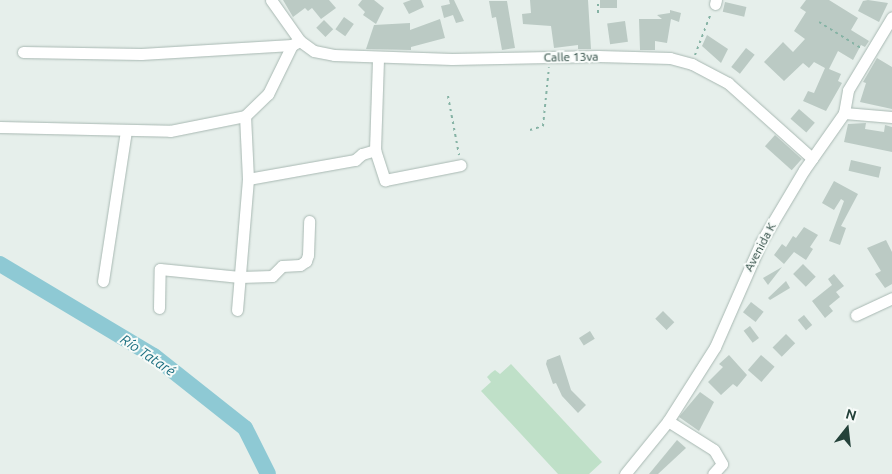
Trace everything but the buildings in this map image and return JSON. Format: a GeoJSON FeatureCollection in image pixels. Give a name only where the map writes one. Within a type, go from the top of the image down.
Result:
{"type":"FeatureCollection","features":[{"type":"Feature","properties":{"kind":"street"},"geometry":{"type":"LineString","coordinates":[[272,0],[296,43]]}},
{"type":"Feature","properties":{"kind":"street","name":"Avenida K"},"geometry":{"type":"LineString","coordinates":[[625,474],[668,421],[715,347],[750,263],[812,158],[844,113],[848,90],[892,17]]}},
{"type":"Feature","properties":{"kind":"street"},"geometry":{"type":"LineString","coordinates":[[24,52],[141,54],[296,43]]}},
{"type":"Feature","properties":{"kind":"street"},"geometry":{"type":"LineString","coordinates":[[0,127],[126,131],[188,129],[245,116],[268,94],[296,43]]}},
{"type":"Feature","properties":{"kind":"street","name":"Calle 13va"},"geometry":{"type":"LineString","coordinates":[[296,43],[314,51],[378,58],[670,58],[692,64],[728,83],[812,158]]}},
{"type":"Feature","properties":{"kind":"street"},"geometry":{"type":"LineString","coordinates":[[378,58],[375,150],[384,180],[461,165]]}},
{"type":"Feature","properties":{"kind":"street"},"geometry":{"type":"LineString","coordinates":[[844,113],[892,117]]}},
{"type":"Feature","properties":{"kind":"street"},"geometry":{"type":"LineString","coordinates":[[237,310],[248,179],[245,116]]}},
{"type":"Feature","properties":{"kind":"street"},"geometry":{"type":"LineString","coordinates":[[103,281],[126,131]]}},
{"type":"Feature","properties":{"kind":"street"},"geometry":{"type":"LineString","coordinates":[[248,179],[355,160],[362,154],[375,150]]}},
{"type":"Feature","properties":{"kind":"street"},"geometry":{"type":"LineString","coordinates":[[159,308],[160,269],[240,277],[272,276],[282,266],[306,261],[309,222]]}},
{"type":"Feature","properties":{"kind":"street"},"geometry":{"type":"LineString","coordinates":[[856,315],[892,298]]}},
{"type":"Feature","properties":{"kind":"street"},"geometry":{"type":"LineString","coordinates":[[668,421],[714,450],[722,464],[713,474]]}},
{"type":"Feature","properties":{"kind":"path"},"geometry":{"type":"LineString","coordinates":[[598,0],[598,13]]}},
{"type":"Feature","properties":{"kind":"path"},"geometry":{"type":"LineString","coordinates":[[692,64],[715,2]]}},
{"type":"Feature","properties":{"kind":"path"},"geometry":{"type":"LineString","coordinates":[[819,22],[870,54]]}},
{"type":"Feature","properties":{"kind":"path"},"geometry":{"type":"LineString","coordinates":[[530,130],[543,126],[550,57]]}},
{"type":"Feature","properties":{"kind":"path"},"geometry":{"type":"LineString","coordinates":[[454,99],[448,98],[461,165]]}},
{"type":"Feature","properties":{"kind":"green space"},"geometry":{"type":"Polygon","coordinates":[[[511,364],[602,462],[589,474],[558,474],[481,391],[491,382],[487,377],[491,373],[495,370],[500,374],[511,364]]]}},
{"type":"Feature","properties":{"kind":"waterway","name":"Río Tataré"},"geometry":{"type":"LineString","coordinates":[[0,264],[154,356],[245,428],[268,474]]}}]}
